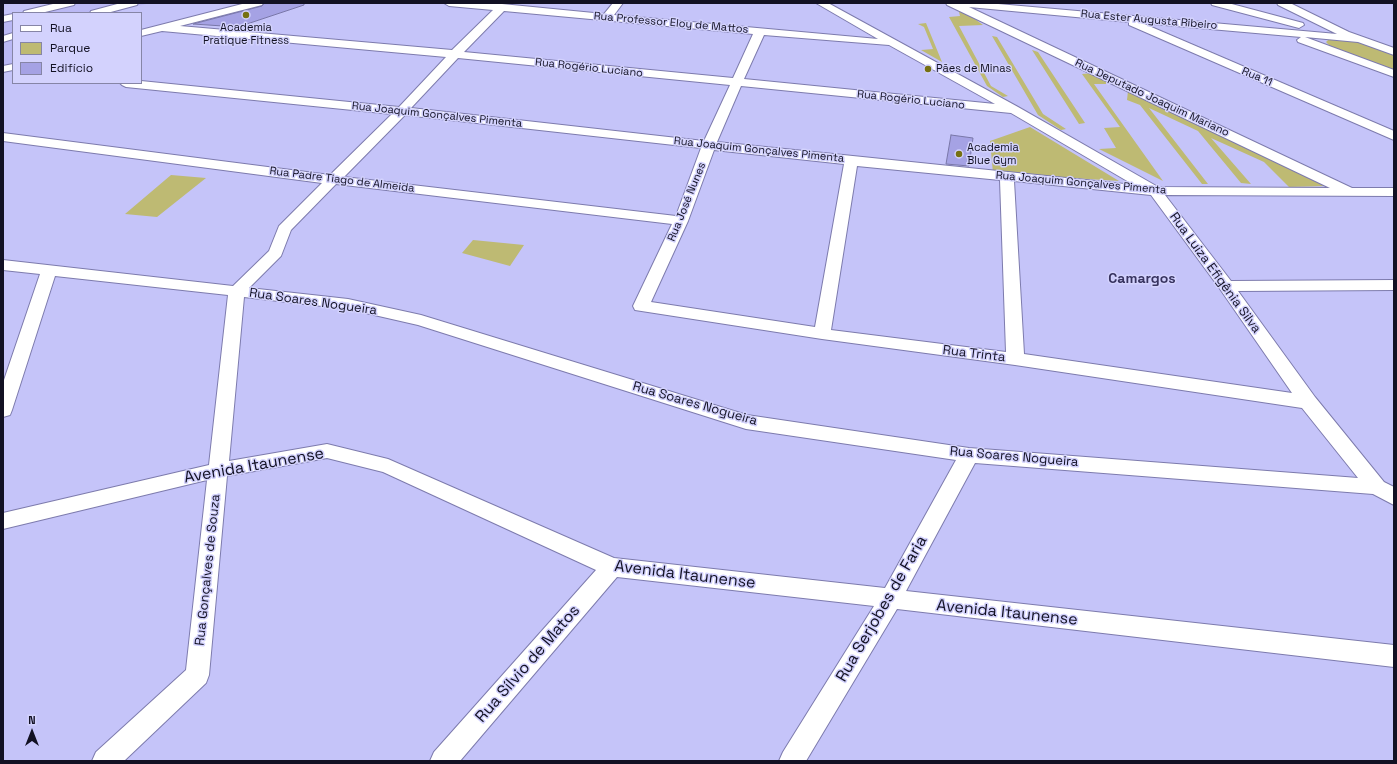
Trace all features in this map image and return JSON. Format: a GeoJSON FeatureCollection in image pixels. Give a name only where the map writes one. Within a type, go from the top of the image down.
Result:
{"type":"FeatureCollection","features":[{"type":"Feature","properties":{"kind":"street"},"geometry":{"type":"LineString","coordinates":[[32,12],[70,3]]}},
{"type":"Feature","properties":{"kind":"street"},"geometry":{"type":"LineString","coordinates":[[99,12],[133,3]]}},
{"type":"Feature","properties":{"kind":"street"},"geometry":{"type":"LineString","coordinates":[[142,33],[258,3]]}},
{"type":"Feature","properties":{"kind":"street","name":"Rua Professor Eloy de Mattos"},"geometry":{"type":"LineString","coordinates":[[449,3],[893,43]]}},
{"type":"Feature","properties":{"kind":"street"},"geometry":{"type":"LineString","coordinates":[[607,17],[618,3]]}},
{"type":"Feature","properties":{"kind":"street","name":"Rua Luiza Efigênia Silva"},"geometry":{"type":"LineString","coordinates":[[822,3],[1014,110],[1155,191],[1226,286],[1308,402],[1386,492]]}},
{"type":"Feature","properties":{"kind":"street","name":"Rua Ester Augusta Ribeiro"},"geometry":{"type":"LineString","coordinates":[[950,3],[1278,31],[1311,31],[1359,39]]}},
{"type":"Feature","properties":{"kind":"street","name":"Rua Deputado Joaquim Mariano"},"geometry":{"type":"LineString","coordinates":[[950,3],[1352,192]]}},
{"type":"Feature","properties":{"kind":"street"},"geometry":{"type":"LineString","coordinates":[[1216,3],[1311,31],[1344,33]]}},
{"type":"Feature","properties":{"kind":"street"},"geometry":{"type":"LineString","coordinates":[[1292,8],[1304,3]]}},
{"type":"Feature","properties":{"kind":"street"},"geometry":{"type":"LineString","coordinates":[[1278,5],[1296,17],[1311,31],[1324,48]]}},
{"type":"Feature","properties":{"kind":"street"},"geometry":{"type":"LineString","coordinates":[[1278,5],[1292,8],[1344,33],[1393,51]]}},
{"type":"Feature","properties":{"kind":"street"},"geometry":{"type":"LineString","coordinates":[[236,292],[276,252],[284,229],[402,111],[455,54],[502,7]]}},
{"type":"Feature","properties":{"kind":"street","name":"Rua 11"},"geometry":{"type":"LineString","coordinates":[[1120,17],[1394,136]]}},
{"type":"Feature","properties":{"kind":"street","name":"Rua Rogério Luciano"},"geometry":{"type":"LineString","coordinates":[[163,28],[455,54],[1014,110]]}},
{"type":"Feature","properties":{"kind":"street","name":"Rua José Nunes"},"geometry":{"type":"LineString","coordinates":[[641,306],[681,221],[709,145],[760,31]]}},
{"type":"Feature","properties":{"kind":"street","name":"Rua Ester Augusta Ribeiro"},"geometry":{"type":"LineString","coordinates":[[1278,31],[1394,74]]}},
{"type":"Feature","properties":{"kind":"street","name":"Rua Joaquim Gonçalves Pimenta"},"geometry":{"type":"LineString","coordinates":[[136,84],[402,111],[851,161],[1155,191],[1394,192]]}},
{"type":"Feature","properties":{"kind":"street","name":"Rua Padre Tiago de Almeida"},"geometry":{"type":"LineString","coordinates":[[3,137],[334,180],[681,221]]}},
{"type":"Feature","properties":{"kind":"street"},"geometry":{"type":"LineString","coordinates":[[822,334],[851,161]]}},
{"type":"Feature","properties":{"kind":"street"},"geometry":{"type":"LineString","coordinates":[[1007,177],[1015,359]]}},
{"type":"Feature","properties":{"kind":"street","name":"Rua Soares Nogueira"},"geometry":{"type":"LineString","coordinates":[[3,265],[348,304],[421,320],[746,422],[969,455],[1386,492]]}},
{"type":"Feature","properties":{"kind":"street"},"geometry":{"type":"LineString","coordinates":[[3,410],[49,271]]}},
{"type":"Feature","properties":{"kind":"street"},"geometry":{"type":"LineString","coordinates":[[1226,286],[1394,285]]}},
{"type":"Feature","properties":{"kind":"street","name":"Rua Gonçalves de Souza"},"geometry":{"type":"LineString","coordinates":[[105,761],[197,675],[236,292]]}},
{"type":"Feature","properties":{"kind":"street","name":"Rua Trinta"},"geometry":{"type":"LineString","coordinates":[[641,306],[822,334],[1015,359],[1308,402]]}},
{"type":"Feature","properties":{"kind":"street","name":"Avenida Itaunense"},"geometry":{"type":"LineString","coordinates":[[3,521],[218,470],[327,451],[388,466],[612,567],[890,600],[1394,656]]}},
{"type":"Feature","properties":{"kind":"street","name":"Rua Serjobes de Faria"},"geometry":{"type":"LineString","coordinates":[[792,761],[890,600],[969,455]]}},
{"type":"Feature","properties":{"kind":"street","name":"Rua Sílvio de Matos"},"geometry":{"type":"LineString","coordinates":[[443,761],[612,567]]}},
{"type":"Feature","properties":{"kind":"shaded area"},"geometry":{"type":"Polygon","coordinates":[[[76,3],[150,3],[113,12],[37,12],[76,3]]]}},
{"type":"Feature","properties":{"kind":"shaded area"},"geometry":{"type":"Polygon","coordinates":[[[12,18],[12,63],[4,65],[3,20],[12,18]]]}},
{"type":"Feature","properties":{"kind":"green space"},"geometry":{"type":"Polygon","coordinates":[[[964,11],[983,25],[959,26],[991,86],[1008,96],[1003,97],[987,86],[949,17],[960,16],[959,12],[964,11]]]}},
{"type":"Feature","properties":{"kind":"green space"},"geometry":{"type":"Polygon","coordinates":[[[926,23],[942,62],[921,50],[933,49],[924,27],[918,24],[926,23]]]}},
{"type":"Feature","properties":{"kind":"green space"},"geometry":{"type":"Polygon","coordinates":[[[992,36],[997,37],[1043,114],[1066,129],[1061,130],[1038,115],[992,36]]]}},
{"type":"Feature","properties":{"kind":"green space"},"geometry":{"type":"Polygon","coordinates":[[[1329,39],[1360,42],[1394,55],[1394,72],[1331,47],[1326,42],[1329,39]]]}},
{"type":"Feature","properties":{"kind":"green space"},"geometry":{"type":"Polygon","coordinates":[[[1032,50],[1038,52],[1085,123],[1079,124],[1032,50]]]}},
{"type":"Feature","properties":{"kind":"green space"},"geometry":{"type":"Polygon","coordinates":[[[1094,73],[1108,79],[1107,84],[1094,84],[1163,181],[1099,149],[1116,148],[1104,128],[1120,127],[1082,74],[1094,73]]]}},
{"type":"Feature","properties":{"kind":"green space"},"geometry":{"type":"Polygon","coordinates":[[[1128,91],[1328,186],[1289,187],[1264,162],[1211,138],[1251,184],[1241,183],[1198,131],[1149,108],[1208,184],[1202,184],[1140,105],[1127,100],[1128,91]]]}},
{"type":"Feature","properties":{"kind":"green space"},"geometry":{"type":"Polygon","coordinates":[[[1030,127],[1119,181],[993,173],[990,141],[1030,127]]]}},
{"type":"Feature","properties":{"kind":"green space"},"geometry":{"type":"Polygon","coordinates":[[[171,175],[206,178],[157,217],[125,214],[171,175]]]}},
{"type":"Feature","properties":{"kind":"green space"},"geometry":{"type":"Polygon","coordinates":[[[473,240],[524,245],[510,266],[462,253],[473,240]]]}},
{"type":"Feature","properties":{"kind":"building","name":"Academia Pratique Fitness"},"geometry":{"type":"Polygon","coordinates":[[[264,3],[304,3],[304,5],[238,27],[193,24],[262,6],[264,3]]]}},
{"type":"Feature","properties":{"kind":"building","name":"Academia Blue Gym"},"geometry":{"type":"Polygon","coordinates":[[[951,135],[973,138],[969,166],[946,164],[951,135]]]}},
{"type":"Feature","properties":{"kind":"place","name":"Academia Pratique Fitness"},"geometry":{"type":"Point","coordinates":[246,15]}},
{"type":"Feature","properties":{"kind":"place","name":"Pães de Minas"},"geometry":{"type":"Point","coordinates":[928,69]}},
{"type":"Feature","properties":{"kind":"place","name":"Academia Blue Gym"},"geometry":{"type":"Point","coordinates":[959,154]}},
{"type":"Feature","properties":{"kind":"district","name":"Camargos"},"geometry":{"type":"Point","coordinates":[1142,279]}}]}
